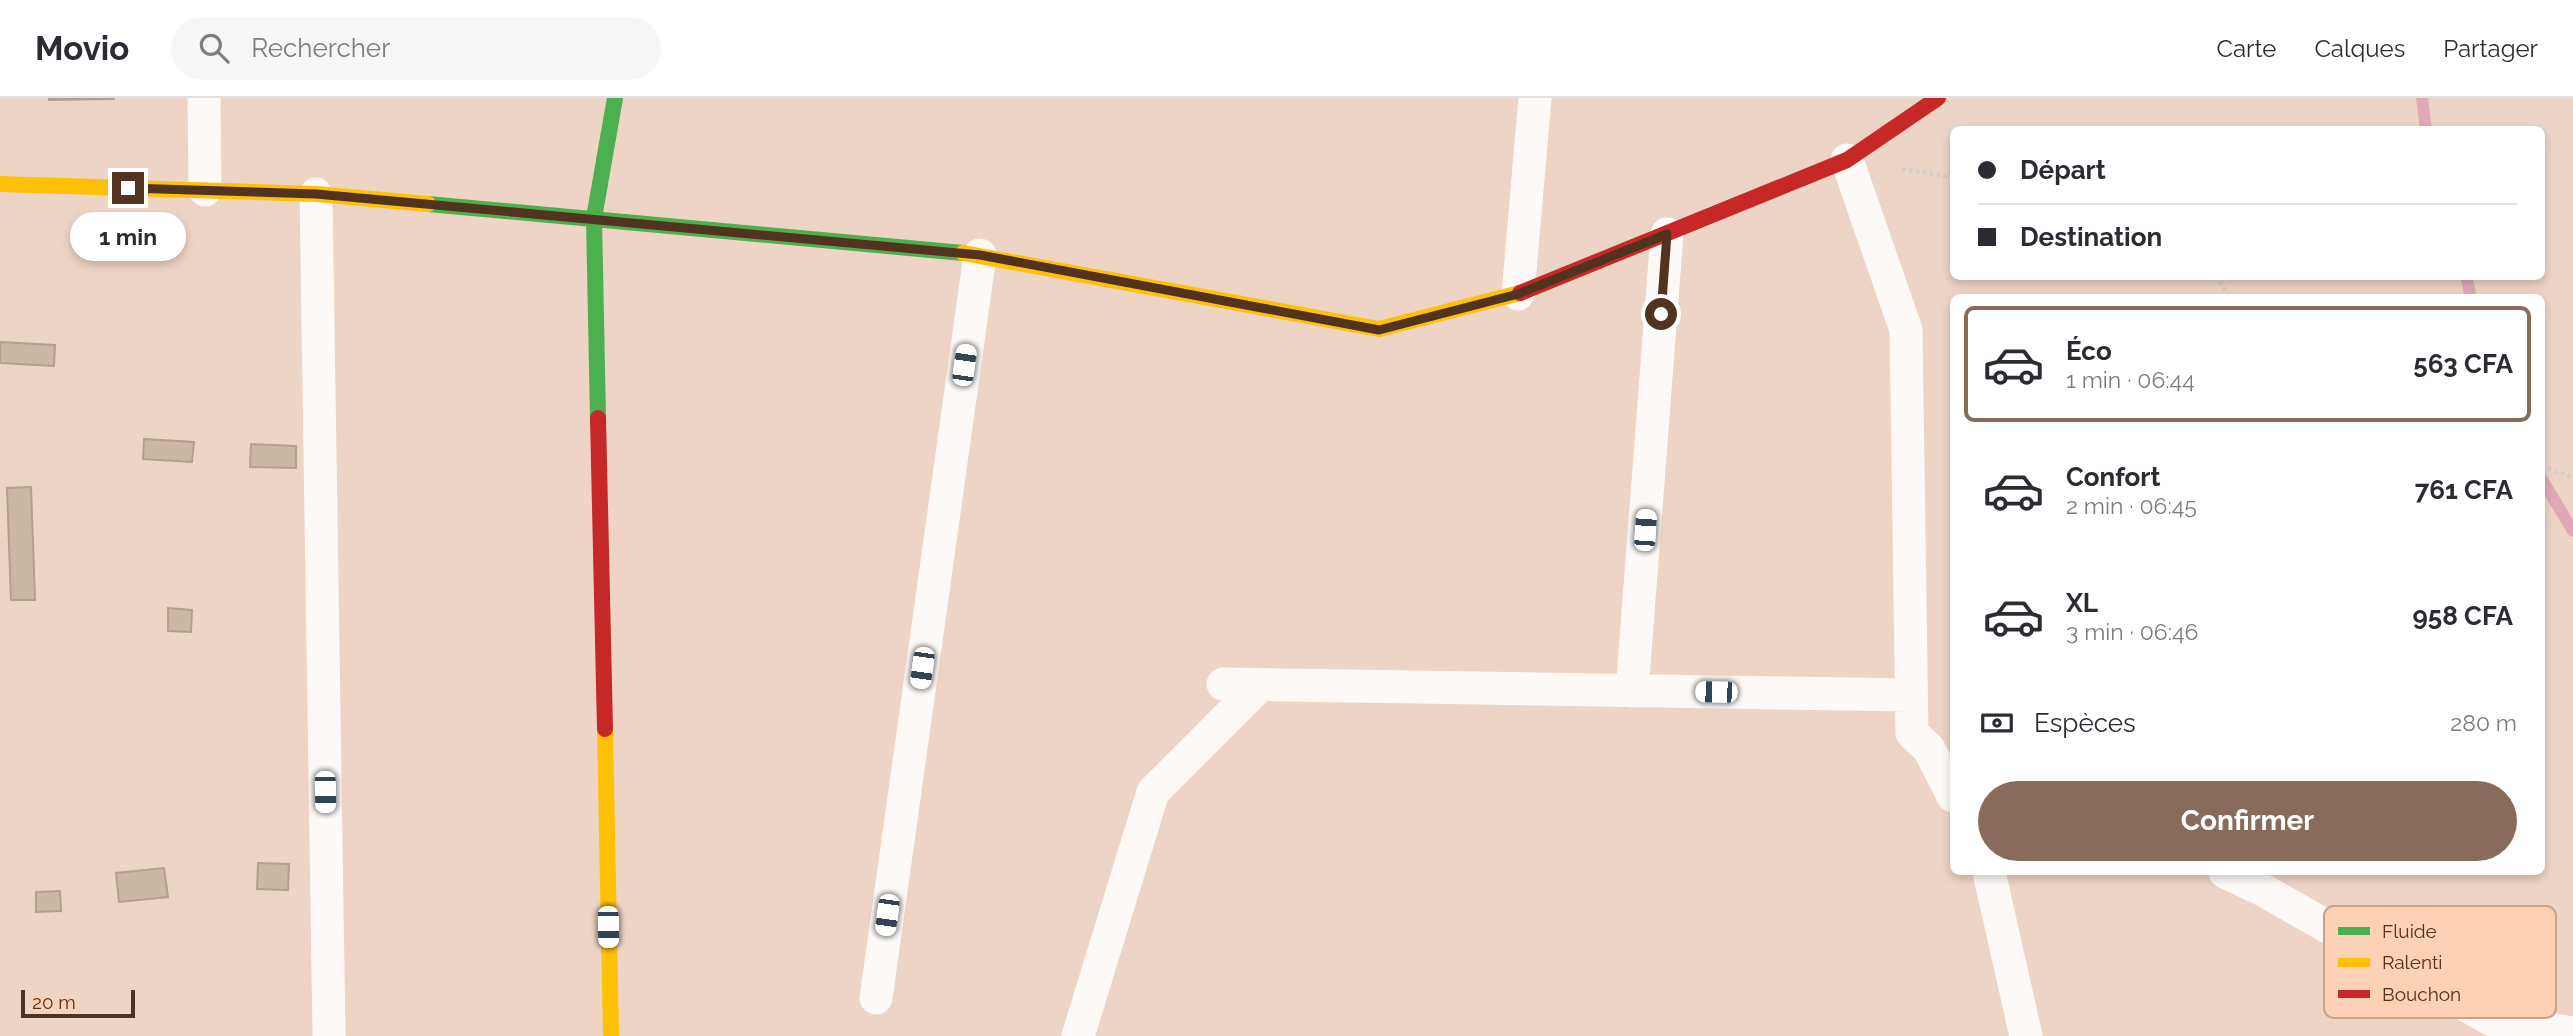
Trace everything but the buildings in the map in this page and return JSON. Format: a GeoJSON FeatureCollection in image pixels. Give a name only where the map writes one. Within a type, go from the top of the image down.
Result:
{"type":"FeatureCollection","features":[{"type":"Feature","properties":{"kind":"street"},"geometry":{"type":"LineString","coordinates":[[204,98],[205,190]]}},
{"type":"Feature","properties":{"kind":"street"},"geometry":{"type":"LineString","coordinates":[[611,1036],[594,218],[615,98]]}},
{"type":"Feature","properties":{"kind":"street"},"geometry":{"type":"LineString","coordinates":[[1518,294],[1535,98]]}},
{"type":"Feature","properties":{"kind":"street"},"geometry":{"type":"LineString","coordinates":[[0,184],[316,194],[980,255],[1379,330],[1518,294],[1847,160],[1938,98]]}},
{"type":"Feature","properties":{"kind":"street"},"geometry":{"type":"LineString","coordinates":[[1847,160],[1906,330],[1912,733],[1941,753],[1950,785]]}},
{"type":"Feature","properties":{"kind":"street"},"geometry":{"type":"LineString","coordinates":[[316,194],[329,1036]]}},
{"type":"Feature","properties":{"kind":"street"},"geometry":{"type":"LineString","coordinates":[[1632,691],[1667,234]]}},
{"type":"Feature","properties":{"kind":"street"},"geometry":{"type":"LineString","coordinates":[[876,998],[980,255]]}},
{"type":"Feature","properties":{"kind":"street"},"geometry":{"type":"LineString","coordinates":[[1223,684],[1911,695]]}},
{"type":"Feature","properties":{"kind":"street"},"geometry":{"type":"LineString","coordinates":[[1078,1036],[1153,792],[1260,685]]}},
{"type":"Feature","properties":{"kind":"street"},"geometry":{"type":"LineString","coordinates":[[1990,875],[2026,1036]]}},
{"type":"Feature","properties":{"kind":"street"},"geometry":{"type":"LineString","coordinates":[[2232,875],[2261,888],[2324,924]]}},
{"type":"Feature","properties":{"kind":"street"},"geometry":{"type":"LineString","coordinates":[[2488,1018],[2573,1033]]}},
{"type":"Feature","properties":{"kind":"path"},"geometry":{"type":"LineString","coordinates":[[2545,467],[2573,477]]}},
{"type":"Feature","properties":{"kind":"waterway"},"geometry":{"type":"LineString","coordinates":[[2422,98],[2426,126]]}},
{"type":"Feature","properties":{"kind":"waterway"},"geometry":{"type":"LineString","coordinates":[[2467,280],[2470,294]]}},
{"type":"Feature","properties":{"kind":"waterway"},"geometry":{"type":"LineString","coordinates":[[2545,485],[2573,531]]}},
{"type":"Feature","properties":{"kind":"traffic: fast"},"geometry":{"type":"LineString","coordinates":[[598,418],[594,218],[615,98]]}},
{"type":"Feature","properties":{"kind":"traffic: fast"},"geometry":{"type":"LineString","coordinates":[[428,204],[963,253]]}},
{"type":"Feature","properties":{"kind":"traffic: slow"},"geometry":{"type":"LineString","coordinates":[[0,184],[316,194],[428,204]]}},
{"type":"Feature","properties":{"kind":"traffic: slow"},"geometry":{"type":"LineString","coordinates":[[963,253],[1379,329],[1520,293]]}},
{"type":"Feature","properties":{"kind":"traffic: slow"},"geometry":{"type":"LineString","coordinates":[[605,729],[611,1036]]}},
{"type":"Feature","properties":{"kind":"traffic: jam"},"geometry":{"type":"LineString","coordinates":[[1520,293],[1847,160],[1938,98]]}},
{"type":"Feature","properties":{"kind":"traffic: jam"},"geometry":{"type":"LineString","coordinates":[[598,418],[605,729]]}},
{"type":"Feature","properties":{"kind":"route"},"geometry":{"type":"LineString","coordinates":[[128,188],[316,194],[980,255],[1379,330],[1518,294],[1667,234],[1661,314]]}}]}
